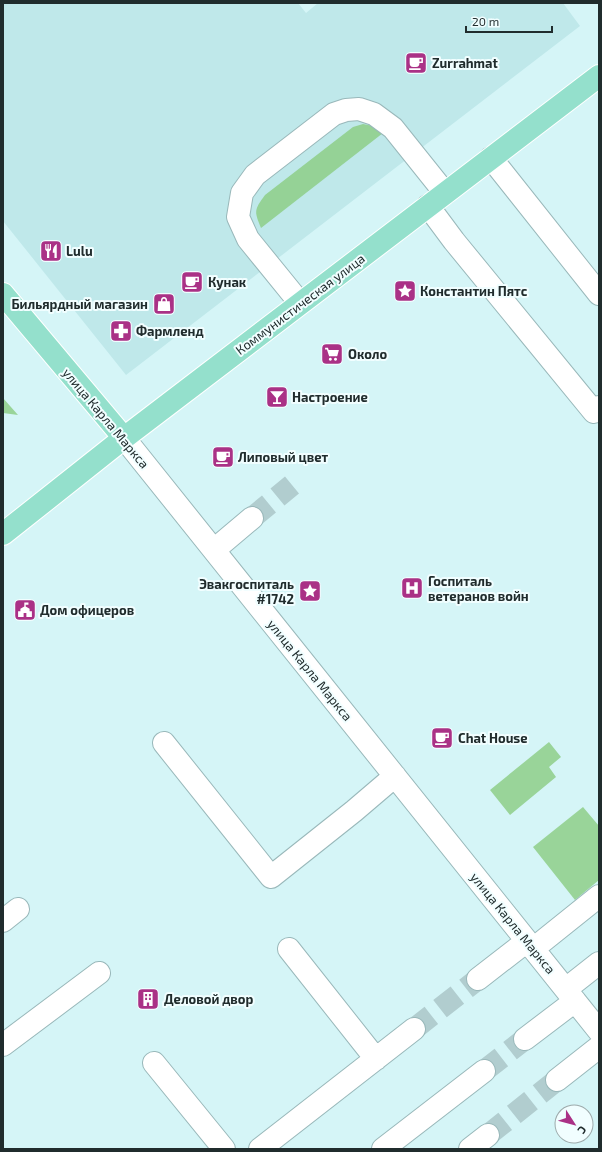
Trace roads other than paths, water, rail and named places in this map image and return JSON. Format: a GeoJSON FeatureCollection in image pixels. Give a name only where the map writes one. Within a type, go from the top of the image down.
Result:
{"type":"FeatureCollection","features":[{"type":"Feature","properties":{"kind":"main road","name":"Коммунистическая улица"},"geometry":{"type":"LineString","coordinates":[[3,534],[124,438],[599,76]]}},
{"type":"Feature","properties":{"kind":"main road","name":"улица Карла Маркса"},"geometry":{"type":"LineString","coordinates":[[3,294],[124,438]]}},
{"type":"Feature","properties":{"kind":"street"},"geometry":{"type":"LineString","coordinates":[[300,303],[248,239],[238,217],[242,193],[255,175],[334,114],[346,110],[359,109],[374,114],[393,128],[445,193]]}},
{"type":"Feature","properties":{"kind":"street"},"geometry":{"type":"LineString","coordinates":[[491,158],[599,294]]}},
{"type":"Feature","properties":{"kind":"street"},"geometry":{"type":"LineString","coordinates":[[428,206],[454,241],[594,412],[599,407]]}},
{"type":"Feature","properties":{"kind":"street","name":"улица Карла Маркса"},"geometry":{"type":"LineString","coordinates":[[124,438],[599,1031]]}},
{"type":"Feature","properties":{"kind":"street"},"geometry":{"type":"LineString","coordinates":[[214,550],[252,518]]}},
{"type":"Feature","properties":{"kind":"street"},"geometry":{"type":"LineString","coordinates":[[164,743],[271,877],[354,811],[395,776]]}},
{"type":"Feature","properties":{"kind":"street"},"geometry":{"type":"LineString","coordinates":[[478,979],[530,945],[599,896]]}},
{"type":"Feature","properties":{"kind":"street"},"geometry":{"type":"LineString","coordinates":[[288,949],[376,1059]]}},
{"type":"Feature","properties":{"kind":"street"},"geometry":{"type":"LineString","coordinates":[[525,1039],[570,995],[599,963]]}},
{"type":"Feature","properties":{"kind":"street"},"geometry":{"type":"LineString","coordinates":[[3,1045],[99,973]]}},
{"type":"Feature","properties":{"kind":"street"},"geometry":{"type":"LineString","coordinates":[[260,1149],[414,1029]]}},
{"type":"Feature","properties":{"kind":"street"},"geometry":{"type":"LineString","coordinates":[[557,1080],[599,1048]]}},
{"type":"Feature","properties":{"kind":"street"},"geometry":{"type":"LineString","coordinates":[[154,1063],[224,1149]]}},
{"type":"Feature","properties":{"kind":"street"},"geometry":{"type":"LineString","coordinates":[[383,1149],[484,1071]]}},
{"type":"Feature","properties":{"kind":"street"},"geometry":{"type":"LineString","coordinates":[[470,1149],[488,1135]]}},
{"type":"Feature","properties":{"kind":"tunnel"},"geometry":{"type":"LineString","coordinates":[[252,518],[292,485]]}},
{"type":"Feature","properties":{"kind":"tunnel"},"geometry":{"type":"LineString","coordinates":[[414,1029],[478,979]]}},
{"type":"Feature","properties":{"kind":"tunnel"},"geometry":{"type":"LineString","coordinates":[[484,1071],[525,1039]]}},
{"type":"Feature","properties":{"kind":"tunnel"},"geometry":{"type":"LineString","coordinates":[[488,1135],[557,1080]]}},
{"type":"Feature","properties":{"kind":"place","name":"Zurrahmat"},"geometry":{"type":"Point","coordinates":[416,63]}},
{"type":"Feature","properties":{"kind":"place","name":"Lulu"},"geometry":{"type":"Point","coordinates":[51,251]}},
{"type":"Feature","properties":{"kind":"place","name":"Кунак"},"geometry":{"type":"Point","coordinates":[192,282]}},
{"type":"Feature","properties":{"kind":"place","name":"Константин Пятс"},"geometry":{"type":"Point","coordinates":[405,291]}},
{"type":"Feature","properties":{"kind":"place","name":"Бильярдный магазин"},"geometry":{"type":"Point","coordinates":[164,304]}},
{"type":"Feature","properties":{"kind":"place","name":"Фармленд"},"geometry":{"type":"Point","coordinates":[121,331]}},
{"type":"Feature","properties":{"kind":"place","name":"Около"},"geometry":{"type":"Point","coordinates":[332,354]}},
{"type":"Feature","properties":{"kind":"place","name":"Настроение"},"geometry":{"type":"Point","coordinates":[277,397]}},
{"type":"Feature","properties":{"kind":"place","name":"Липовый цвет"},"geometry":{"type":"Point","coordinates":[223,457]}},
{"type":"Feature","properties":{"kind":"place","name":"Госпиталь ветеранов войн"},"geometry":{"type":"Point","coordinates":[412,588]}},
{"type":"Feature","properties":{"kind":"place","name":"Эвакгоспиталь #1742"},"geometry":{"type":"Point","coordinates":[310,591]}},
{"type":"Feature","properties":{"kind":"place","name":"Дом офицеров"},"geometry":{"type":"Point","coordinates":[25,610]}},
{"type":"Feature","properties":{"kind":"place","name":"Chat House"},"geometry":{"type":"Point","coordinates":[442,738]}},
{"type":"Feature","properties":{"kind":"place","name":"Деловой двор"},"geometry":{"type":"Point","coordinates":[148,999]}}]}
